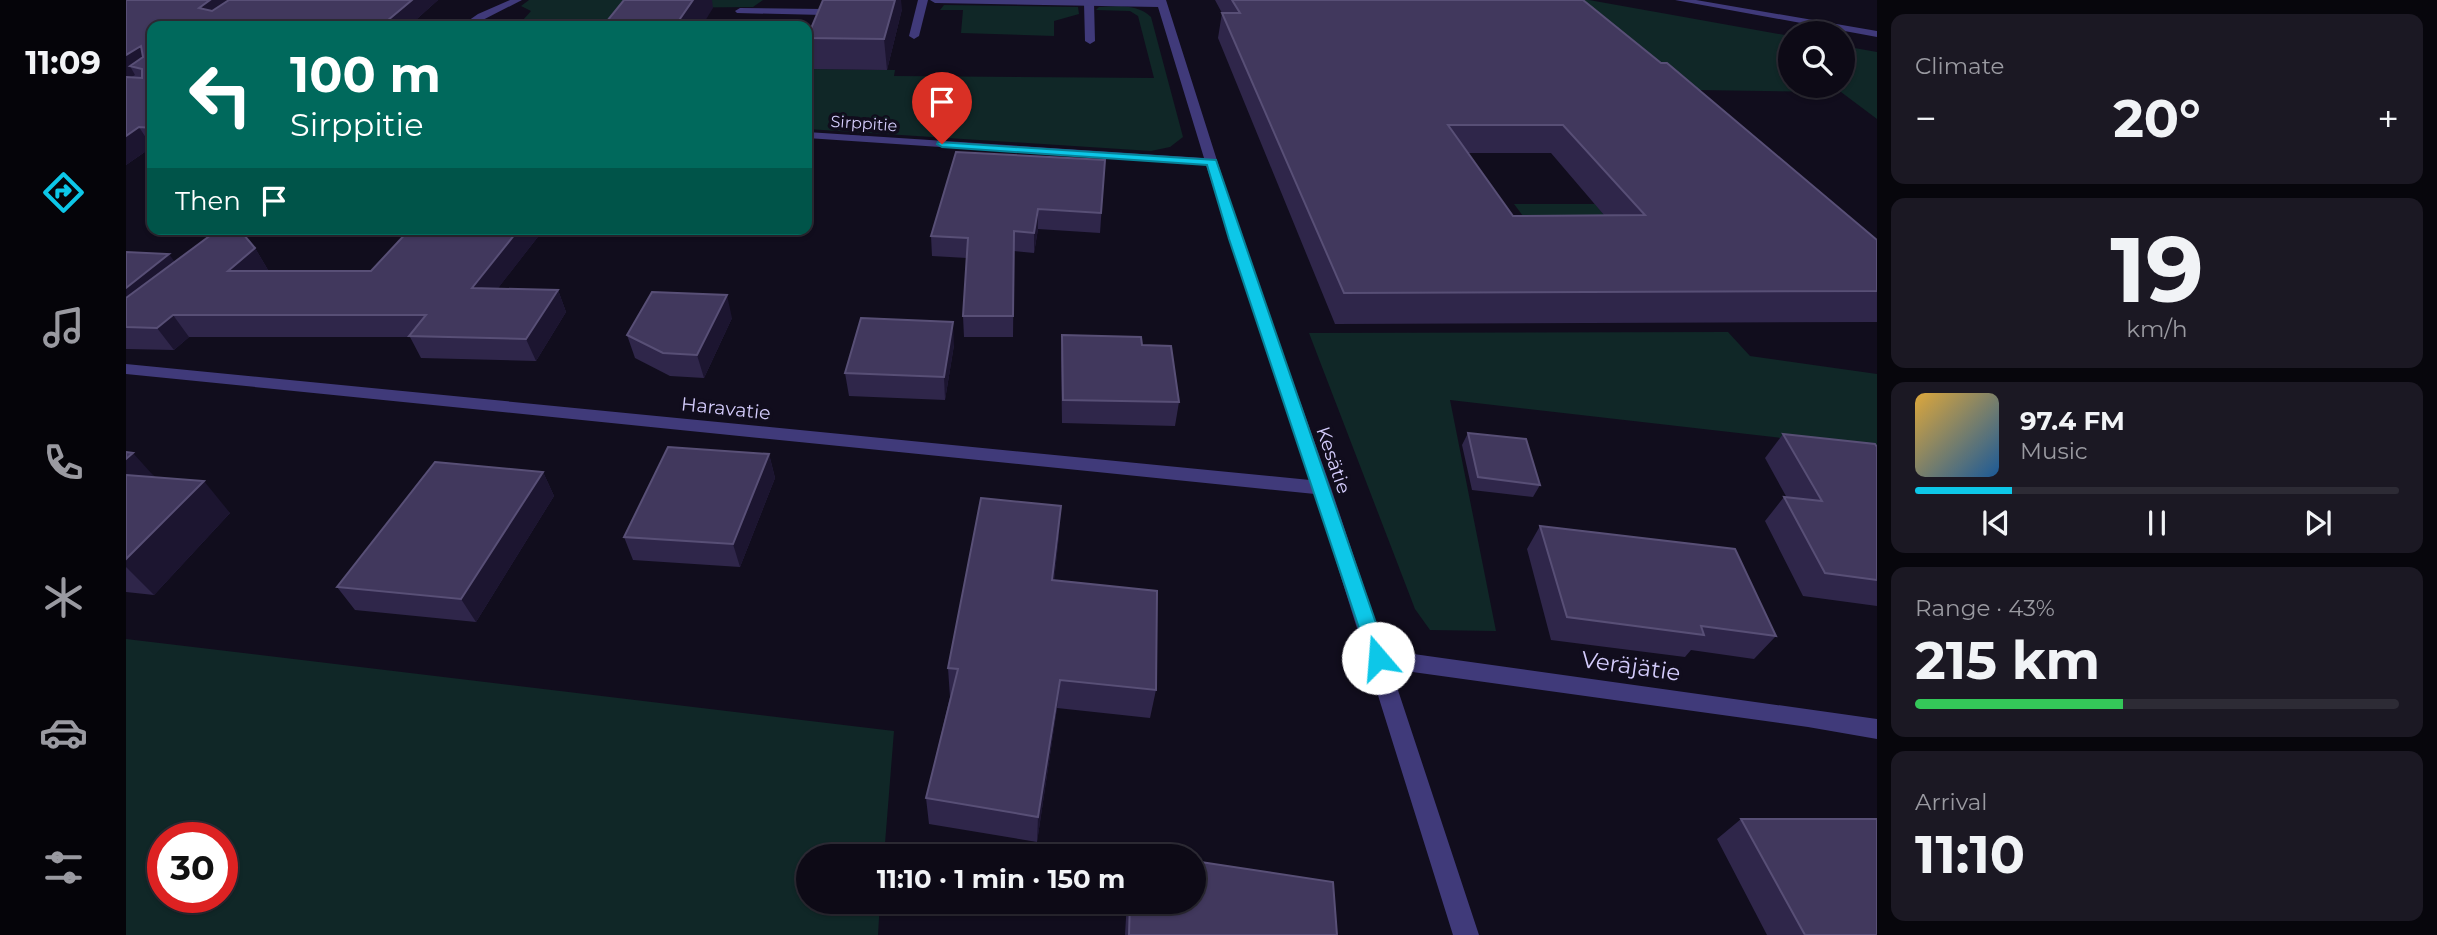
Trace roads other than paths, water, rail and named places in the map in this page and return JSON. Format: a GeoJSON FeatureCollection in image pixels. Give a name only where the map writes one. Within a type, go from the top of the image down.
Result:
{"type":"FeatureCollection","features":[{"type":"Feature","properties":{"kind":"street"},"geometry":{"type":"LineString","coordinates":[[473,21],[484,12],[504,8],[517,0]]}},
{"type":"Feature","properties":{"kind":"street"},"geometry":{"type":"LineString","coordinates":[[771,11],[777,0]]}},
{"type":"Feature","properties":{"kind":"street"},"geometry":{"type":"LineString","coordinates":[[914,36],[923,0]]}},
{"type":"Feature","properties":{"kind":"street"},"geometry":{"type":"LineString","coordinates":[[935,0],[1161,2]]}},
{"type":"Feature","properties":{"kind":"street"},"geometry":{"type":"LineString","coordinates":[[1680,0],[1877,34]]}},
{"type":"Feature","properties":{"kind":"street","name":"Kesätie"},"geometry":{"type":"LineString","coordinates":[[1161,2],[1235,239],[1322,488],[1466,935]]}},
{"type":"Feature","properties":{"kind":"street"},"geometry":{"type":"LineString","coordinates":[[1088,3],[1090,41]]}},
{"type":"Feature","properties":{"kind":"street"},"geometry":{"type":"LineString","coordinates":[[740,11],[823,12]]}},
{"type":"Feature","properties":{"kind":"street","name":"Sirppitie"},"geometry":{"type":"LineString","coordinates":[[812,135],[1212,162]]}},
{"type":"Feature","properties":{"kind":"street","name":"Haravatie"},"geometry":{"type":"LineString","coordinates":[[126,369],[1322,488]]}},
{"type":"Feature","properties":{"kind":"street","name":"Veräjätie"},"geometry":{"type":"LineString","coordinates":[[1378,658],[1808,717],[1877,729]]}}]}
